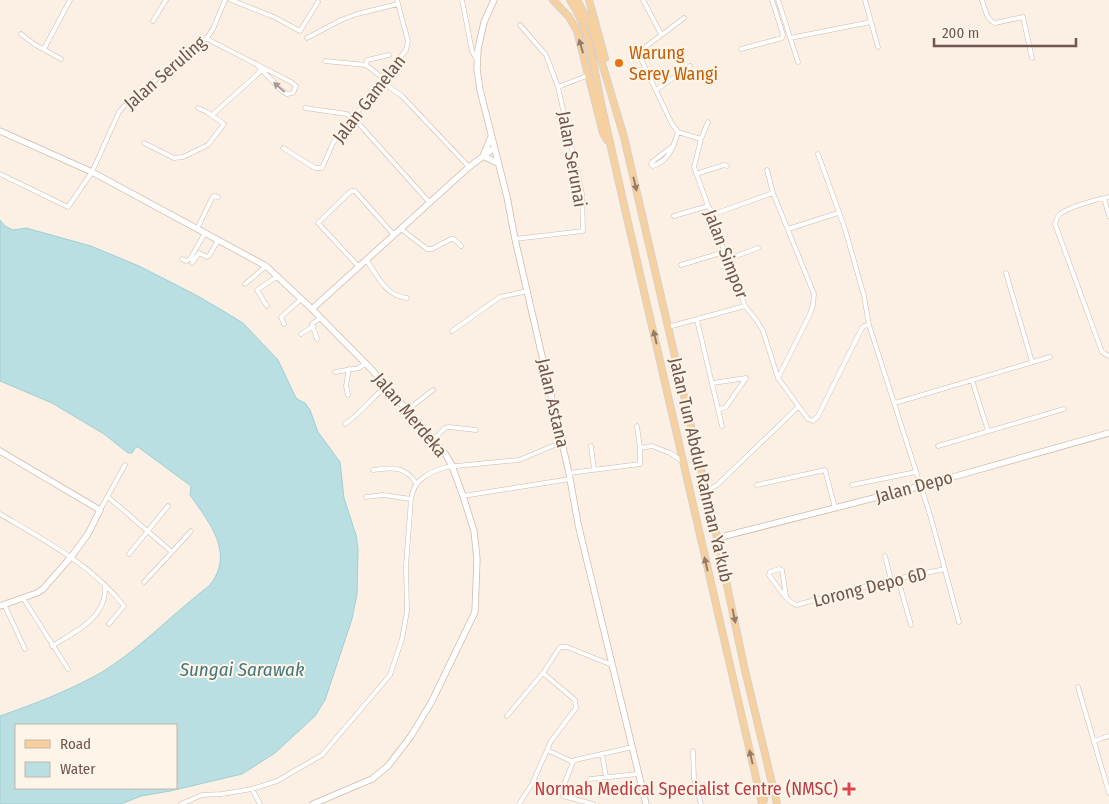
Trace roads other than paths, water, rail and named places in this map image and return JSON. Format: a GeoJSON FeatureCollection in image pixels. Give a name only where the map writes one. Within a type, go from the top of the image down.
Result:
{"type":"FeatureCollection","features":[{"type":"Feature","properties":{"kind":"main road"},"geometry":{"type":"LineString","coordinates":[[553,0],[569,17],[576,31],[603,133],[610,143]]}},
{"type":"Feature","properties":{"kind":"main road"},"geometry":{"type":"LineString","coordinates":[[570,0],[585,28],[610,143]]}},
{"type":"Feature","properties":{"kind":"main road"},"geometry":{"type":"LineString","coordinates":[[577,0],[591,26],[624,137]]}},
{"type":"Feature","properties":{"kind":"main road"},"geometry":{"type":"LineString","coordinates":[[589,0],[624,122],[624,137]]}},
{"type":"Feature","properties":{"kind":"main road","name":"Jalan Tun Abdul Rahman Ya'kub"},"geometry":{"type":"LineString","coordinates":[[624,137],[777,804]]}},
{"type":"Feature","properties":{"kind":"main road","name":"Jalan Tun Abdul Rahman Ya'kub"},"geometry":{"type":"LineString","coordinates":[[610,143],[680,443],[704,557],[764,804]]}},
{"type":"Feature","properties":{"kind":"main road"},"geometry":{"type":"LineString","coordinates":[[764,804],[764,792],[767,789],[774,789]]}},
{"type":"Feature","properties":{"kind":"street"},"geometry":{"type":"LineString","coordinates":[[44,49],[70,0]]}},
{"type":"Feature","properties":{"kind":"street"},"geometry":{"type":"LineString","coordinates":[[153,21],[166,0]]}},
{"type":"Feature","properties":{"kind":"street","name":"Jalan Seruling"},"geometry":{"type":"LineString","coordinates":[[0,174],[68,207],[92,172],[119,112],[126,104],[207,38],[213,29],[225,0]]}},
{"type":"Feature","properties":{"kind":"street"},"geometry":{"type":"LineString","coordinates":[[231,0],[274,17],[300,31],[318,2]]}},
{"type":"Feature","properties":{"kind":"street"},"geometry":{"type":"LineString","coordinates":[[462,0],[472,51],[477,60]]}},
{"type":"Feature","properties":{"kind":"street"},"geometry":{"type":"LineString","coordinates":[[643,0],[661,34]]}},
{"type":"Feature","properties":{"kind":"street"},"geometry":{"type":"LineString","coordinates":[[741,50],[782,38],[783,35],[772,0]]}},
{"type":"Feature","properties":{"kind":"street"},"geometry":{"type":"LineString","coordinates":[[778,0],[798,62]]}},
{"type":"Feature","properties":{"kind":"street"},"geometry":{"type":"LineString","coordinates":[[865,0],[878,47]]}},
{"type":"Feature","properties":{"kind":"street"},"geometry":{"type":"LineString","coordinates":[[982,0],[991,22],[995,23],[1023,17],[1032,58]]}},
{"type":"Feature","properties":{"kind":"street","name":"Jalan Astana"},"geometry":{"type":"LineString","coordinates":[[495,1],[482,31],[477,60],[480,90],[507,197],[562,442],[576,516],[646,804]]}},
{"type":"Feature","properties":{"kind":"street"},"geometry":{"type":"LineString","coordinates":[[307,38],[341,20],[398,2]]}},
{"type":"Feature","properties":{"kind":"street","name":"Jalan Gamelan"},"geometry":{"type":"LineString","coordinates":[[283,148],[315,168],[322,168],[333,143],[406,50],[408,45],[398,2]]}},
{"type":"Feature","properties":{"kind":"street"},"geometry":{"type":"LineString","coordinates":[[684,18],[640,51],[640,55],[672,124],[678,132],[701,139]]}},
{"type":"Feature","properties":{"kind":"street"},"geometry":{"type":"LineString","coordinates":[[790,38],[871,22]]}},
{"type":"Feature","properties":{"kind":"street","name":"Jalan Serunai"},"geometry":{"type":"LineString","coordinates":[[515,239],[582,231],[582,194],[558,87],[546,55],[520,26]]}},
{"type":"Feature","properties":{"kind":"street"},"geometry":{"type":"LineString","coordinates":[[21,34],[61,58]]}},
{"type":"Feature","properties":{"kind":"street"},"geometry":{"type":"LineString","coordinates":[[207,38],[256,63],[291,82],[296,86],[293,93],[287,94],[256,63]]}},
{"type":"Feature","properties":{"kind":"street"},"geometry":{"type":"LineString","coordinates":[[366,65],[367,60],[389,55]]}},
{"type":"Feature","properties":{"kind":"street"},"geometry":{"type":"LineString","coordinates":[[325,61],[366,65],[402,96],[469,168]]}},
{"type":"Feature","properties":{"kind":"street"},"geometry":{"type":"LineString","coordinates":[[656,90],[690,66]]}},
{"type":"Feature","properties":{"kind":"street"},"geometry":{"type":"LineString","coordinates":[[212,115],[261,70]]}},
{"type":"Feature","properties":{"kind":"street","name":"Jalan Serunai"},"geometry":{"type":"LineString","coordinates":[[558,87],[589,75]]}},
{"type":"Feature","properties":{"kind":"street"},"geometry":{"type":"LineString","coordinates":[[144,142],[174,158],[183,157],[208,144],[224,124],[198,108]]}},
{"type":"Feature","properties":{"kind":"street"},"geometry":{"type":"LineString","coordinates":[[305,108],[347,114],[430,203]]}},
{"type":"Feature","properties":{"kind":"street","name":"Jalan Simpor"},"geometry":{"type":"LineString","coordinates":[[708,122],[694,162],[696,174],[708,206],[714,214],[724,252],[745,306],[758,321],[763,331],[778,378],[808,420],[813,421],[818,416],[862,328],[869,325]]}},
{"type":"Feature","properties":{"kind":"street","name":"Jalan Merdeka"},"geometry":{"type":"LineString","coordinates":[[0,131],[92,172],[266,266],[366,363],[446,455],[452,466],[474,531],[477,559],[475,612],[432,701],[411,736],[388,766],[372,779],[313,804]]}},
{"type":"Feature","properties":{"kind":"street"},"geometry":{"type":"LineString","coordinates":[[674,145],[651,164],[653,166],[670,154],[674,145],[678,132]]}},
{"type":"Feature","properties":{"kind":"street"},"geometry":{"type":"LineString","coordinates":[[483,156],[491,137]]}},
{"type":"Feature","properties":{"kind":"street"},"geometry":{"type":"LineString","coordinates":[[312,310],[469,168],[494,148]]}},
{"type":"Feature","properties":{"kind":"street"},"geometry":{"type":"LineString","coordinates":[[818,154],[838,214],[845,229],[869,325],[922,486],[959,622]]}},
{"type":"Feature","properties":{"kind":"street"},"geometry":{"type":"LineString","coordinates":[[483,156],[498,163]]}},
{"type":"Feature","properties":{"kind":"street"},"geometry":{"type":"LineString","coordinates":[[696,174],[724,164],[727,166]]}},
{"type":"Feature","properties":{"kind":"street"},"geometry":{"type":"LineString","coordinates":[[767,170],[773,193],[814,294],[810,314],[778,378]]}},
{"type":"Feature","properties":{"kind":"street"},"geometry":{"type":"LineString","coordinates":[[359,268],[318,222],[351,191],[355,191],[394,235]]}},
{"type":"Feature","properties":{"kind":"street"},"geometry":{"type":"LineString","coordinates":[[714,214],[773,193]]}},
{"type":"Feature","properties":{"kind":"street"},"geometry":{"type":"LineString","coordinates":[[197,229],[212,198],[214,196],[218,197]]}},
{"type":"Feature","properties":{"kind":"street"},"geometry":{"type":"LineString","coordinates":[[1109,216],[1107,197],[1061,213],[1056,218],[1055,224],[1102,352],[1109,356]]}},
{"type":"Feature","properties":{"kind":"street"},"geometry":{"type":"LineString","coordinates":[[674,216],[708,206]]}},
{"type":"Feature","properties":{"kind":"street"},"geometry":{"type":"LineString","coordinates":[[788,229],[838,214]]}},
{"type":"Feature","properties":{"kind":"street"},"geometry":{"type":"LineString","coordinates":[[402,229],[427,249],[432,249],[451,239],[454,239],[461,246]]}},
{"type":"Feature","properties":{"kind":"street"},"geometry":{"type":"LineString","coordinates":[[182,259],[186,261],[190,258],[205,233]]}},
{"type":"Feature","properties":{"kind":"street"},"geometry":{"type":"LineString","coordinates":[[192,263],[199,253],[207,257],[209,256],[218,240]]}},
{"type":"Feature","properties":{"kind":"street"},"geometry":{"type":"LineString","coordinates":[[728,259],[758,248]]}},
{"type":"Feature","properties":{"kind":"street"},"geometry":{"type":"LineString","coordinates":[[681,265],[724,252]]}},
{"type":"Feature","properties":{"kind":"street"},"geometry":{"type":"LineString","coordinates":[[367,261],[387,290],[396,296],[407,298]]}},
{"type":"Feature","properties":{"kind":"street"},"geometry":{"type":"LineString","coordinates":[[245,284],[266,266]]}},
{"type":"Feature","properties":{"kind":"street"},"geometry":{"type":"LineString","coordinates":[[1006,274],[1032,362]]}},
{"type":"Feature","properties":{"kind":"street"},"geometry":{"type":"LineString","coordinates":[[267,306],[257,290],[278,276]]}},
{"type":"Feature","properties":{"kind":"street"},"geometry":{"type":"LineString","coordinates":[[452,331],[500,297],[528,291]]}},
{"type":"Feature","properties":{"kind":"street"},"geometry":{"type":"LineString","coordinates":[[284,324],[281,317],[301,299]]}},
{"type":"Feature","properties":{"kind":"street"},"geometry":{"type":"LineString","coordinates":[[668,327],[745,306]]}},
{"type":"Feature","properties":{"kind":"street"},"geometry":{"type":"LineString","coordinates":[[301,334],[312,327],[312,324],[320,318]]}},
{"type":"Feature","properties":{"kind":"street"},"geometry":{"type":"LineString","coordinates":[[697,320],[720,409],[722,426]]}},
{"type":"Feature","properties":{"kind":"street"},"geometry":{"type":"LineString","coordinates":[[312,327],[318,340]]}},
{"type":"Feature","properties":{"kind":"street"},"geometry":{"type":"LineString","coordinates":[[895,403],[1050,357]]}},
{"type":"Feature","properties":{"kind":"street"},"geometry":{"type":"LineString","coordinates":[[335,372],[359,368],[366,363]]}},
{"type":"Feature","properties":{"kind":"street"},"geometry":{"type":"LineString","coordinates":[[348,395],[346,386],[349,369]]}},
{"type":"Feature","properties":{"kind":"street"},"geometry":{"type":"LineString","coordinates":[[713,383],[746,378],[726,407],[720,409]]}},
{"type":"Feature","properties":{"kind":"street"},"geometry":{"type":"LineString","coordinates":[[972,380],[988,431]]}},
{"type":"Feature","properties":{"kind":"street"},"geometry":{"type":"LineString","coordinates":[[345,424],[360,413],[370,400],[386,386]]}},
{"type":"Feature","properties":{"kind":"street"},"geometry":{"type":"LineString","coordinates":[[406,411],[433,390]]}},
{"type":"Feature","properties":{"kind":"street"},"geometry":{"type":"LineString","coordinates":[[706,491],[716,485],[798,407]]}},
{"type":"Feature","properties":{"kind":"street"},"geometry":{"type":"LineString","coordinates":[[938,446],[1064,409]]}},
{"type":"Feature","properties":{"kind":"street"},"geometry":{"type":"LineString","coordinates":[[463,496],[569,476],[594,469],[640,464],[640,448],[636,426]]}},
{"type":"Feature","properties":{"kind":"street"},"geometry":{"type":"LineString","coordinates":[[433,440],[445,428],[449,427],[476,430]]}},
{"type":"Feature","properties":{"kind":"street","name":"Jalan Depo"},"geometry":{"type":"LineString","coordinates":[[717,538],[922,486],[1109,433]]}},
{"type":"Feature","properties":{"kind":"street"},"geometry":{"type":"LineString","coordinates":[[181,804],[202,795],[252,789],[277,781],[322,755],[390,675],[402,639],[407,611],[406,566],[412,490],[416,483],[437,470],[452,466],[519,460],[562,442]]}},
{"type":"Feature","properties":{"kind":"street"},"geometry":{"type":"LineString","coordinates":[[670,453],[680,443]]}},
{"type":"Feature","properties":{"kind":"street"},"geometry":{"type":"LineString","coordinates":[[591,446],[594,469]]}},
{"type":"Feature","properties":{"kind":"street"},"geometry":{"type":"LineString","coordinates":[[640,448],[652,446],[670,453],[684,462]]}},
{"type":"Feature","properties":{"kind":"street"},"geometry":{"type":"LineString","coordinates":[[0,451],[100,510]]}},
{"type":"Feature","properties":{"kind":"street"},"geometry":{"type":"LineString","coordinates":[[25,649],[2,605],[43,589],[88,534],[125,465]]}},
{"type":"Feature","properties":{"kind":"street"},"geometry":{"type":"LineString","coordinates":[[373,470],[402,469],[410,474],[416,483]]}},
{"type":"Feature","properties":{"kind":"street"},"geometry":{"type":"LineString","coordinates":[[757,485],[825,470],[835,508]]}},
{"type":"Feature","properties":{"kind":"street"},"geometry":{"type":"LineString","coordinates":[[852,485],[916,472]]}},
{"type":"Feature","properties":{"kind":"street"},"geometry":{"type":"LineString","coordinates":[[366,497],[383,495],[411,499]]}},
{"type":"Feature","properties":{"kind":"street"},"geometry":{"type":"LineString","coordinates":[[108,497],[172,552]]}},
{"type":"Feature","properties":{"kind":"street"},"geometry":{"type":"LineString","coordinates":[[129,554],[168,506]]}},
{"type":"Feature","properties":{"kind":"street"},"geometry":{"type":"LineString","coordinates":[[0,514],[71,557],[105,586],[124,606],[109,624]]}},
{"type":"Feature","properties":{"kind":"street"},"geometry":{"type":"LineString","coordinates":[[144,582],[191,531]]}},
{"type":"Feature","properties":{"kind":"street"},"geometry":{"type":"LineString","coordinates":[[885,556],[892,580]]}},
{"type":"Feature","properties":{"kind":"street","name":"Lorong Depo 6D"},"geometry":{"type":"LineString","coordinates":[[786,596],[796,605],[892,580],[945,569]]}},
{"type":"Feature","properties":{"kind":"street"},"geometry":{"type":"LineString","coordinates":[[782,570],[786,596],[769,575],[770,572],[782,570]]}},
{"type":"Feature","properties":{"kind":"street"},"geometry":{"type":"LineString","coordinates":[[898,579],[911,625]]}},
{"type":"Feature","properties":{"kind":"street"},"geometry":{"type":"LineString","coordinates":[[52,646],[86,626],[102,606],[105,586]]}},
{"type":"Feature","properties":{"kind":"street"},"geometry":{"type":"LineString","coordinates":[[23,598],[68,669]]}},
{"type":"Feature","properties":{"kind":"street"},"geometry":{"type":"LineString","coordinates":[[507,716],[543,673],[560,647],[563,646],[612,665]]}},
{"type":"Feature","properties":{"kind":"street"},"geometry":{"type":"LineString","coordinates":[[519,804],[532,784],[551,741],[576,708],[575,700],[543,673]]}},
{"type":"Feature","properties":{"kind":"street"},"geometry":{"type":"LineString","coordinates":[[1078,687],[1109,793]]}},
{"type":"Feature","properties":{"kind":"street"},"geometry":{"type":"LineString","coordinates":[[1094,741],[1109,736]]}},
{"type":"Feature","properties":{"kind":"street"},"geometry":{"type":"LineString","coordinates":[[593,804],[562,796],[562,790],[573,762],[633,747]]}},
{"type":"Feature","properties":{"kind":"street"},"geometry":{"type":"LineString","coordinates":[[547,750],[573,762]]}},
{"type":"Feature","properties":{"kind":"street"},"geometry":{"type":"LineString","coordinates":[[693,751],[694,779],[700,804]]}},
{"type":"Feature","properties":{"kind":"street"},"geometry":{"type":"LineString","coordinates":[[602,754],[606,777]]}},
{"type":"Feature","properties":{"kind":"street"},"geometry":{"type":"LineString","coordinates":[[590,780],[638,774]]}},
{"type":"Feature","properties":{"kind":"street"},"geometry":{"type":"LineString","coordinates":[[252,789],[260,804]]}},
{"type":"Feature","properties":{"kind":"water","name":"Sungai Sarawak"},"geometry":{"type":"Polygon","coordinates":[[[0,220],[5,226],[13,230],[26,228],[91,246],[139,266],[196,295],[243,323],[278,360],[297,399],[305,403],[310,410],[318,432],[340,462],[344,498],[356,535],[358,549],[357,594],[352,619],[325,700],[315,716],[275,753],[242,774],[170,791],[141,796],[121,804],[0,804],[0,716],[60,693],[110,667],[209,586],[217,574],[220,562],[220,550],[217,539],[205,516],[190,495],[191,486],[138,447],[132,453],[128,453],[104,434],[52,403],[0,381],[0,220]]]}},
{"type":"Feature","properties":{"kind":"place","name":"Warung Serey Wangi"},"geometry":{"type":"Point","coordinates":[619,63]}},
{"type":"Feature","properties":{"kind":"place","name":"Normah Medical Specialist Centre (NMSC)"},"geometry":{"type":"Point","coordinates":[849,789]}}]}
